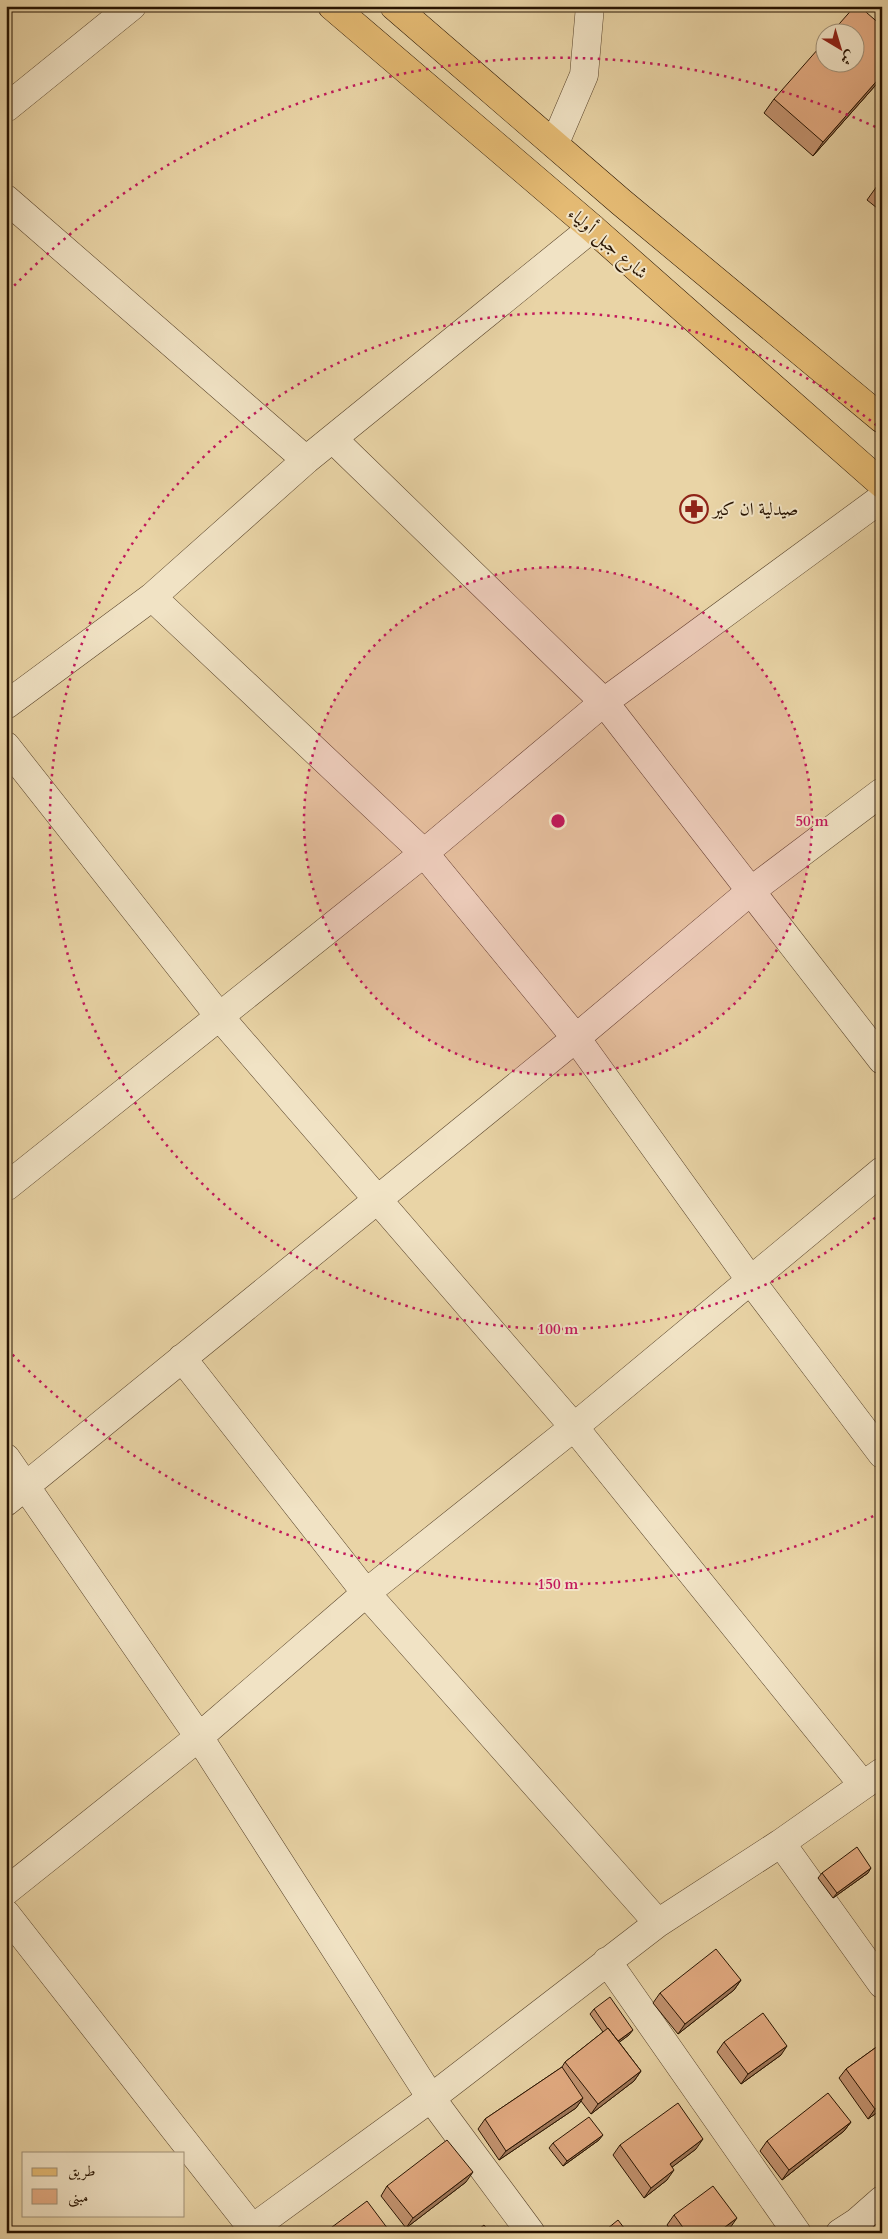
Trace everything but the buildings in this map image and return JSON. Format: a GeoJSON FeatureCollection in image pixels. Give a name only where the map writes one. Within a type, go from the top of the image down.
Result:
{"type":"FeatureCollection","features":[{"type":"Feature","properties":{"kind":"main road","name":"شارع جبل أولياء"},"geometry":{"type":"LineString","coordinates":[[332,6],[592,228],[882,484]]}},
{"type":"Feature","properties":{"kind":"main road"},"geometry":{"type":"LineString","coordinates":[[394,6],[555,143],[621,202],[882,419]]}},
{"type":"Feature","properties":{"kind":"street"},"geometry":{"type":"LineString","coordinates":[[6,108],[132,6]]}},
{"type":"Feature","properties":{"kind":"street"},"geometry":{"type":"LineString","coordinates":[[555,143],[584,75],[590,6]]}},
{"type":"Feature","properties":{"kind":"street"},"geometry":{"type":"LineString","coordinates":[[6,199],[306,460]]}},
{"type":"Feature","properties":{"kind":"street"},"geometry":{"type":"LineString","coordinates":[[6,705],[152,597],[306,460],[592,228]]}},
{"type":"Feature","properties":{"kind":"street"},"geometry":{"type":"LineString","coordinates":[[333,439],[604,702],[752,890],[882,1060]]}},
{"type":"Feature","properties":{"kind":"street"},"geometry":{"type":"LineString","coordinates":[[6,1187],[424,852],[604,702],[882,498]]}},
{"type":"Feature","properties":{"kind":"street"},"geometry":{"type":"LineString","coordinates":[[152,597],[424,852],[576,1038],[751,1281],[882,1454]]}},
{"type":"Feature","properties":{"kind":"street"},"geometry":{"type":"LineString","coordinates":[[6,746],[220,1016],[574,1427],[872,1778],[781,1843],[658,1923],[431,2098],[251,2231],[6,1914]]}},
{"type":"Feature","properties":{"kind":"street"},"geometry":{"type":"LineString","coordinates":[[16,1494],[576,1038],[752,890],[882,792]]}},
{"type":"Feature","properties":{"kind":"street"},"geometry":{"type":"LineString","coordinates":[[6,1891],[199,1737],[366,1593],[574,1427],[882,1171]]}},
{"type":"Feature","properties":{"kind":"street"},"geometry":{"type":"LineString","coordinates":[[182,1358],[366,1593],[658,1923]]}},
{"type":"Feature","properties":{"kind":"street"},"geometry":{"type":"LineString","coordinates":[[6,1458],[16,1494],[199,1737],[431,2098],[531,2233]]}},
{"type":"Feature","properties":{"kind":"street"},"geometry":{"type":"LineString","coordinates":[[781,1843],[882,1984]]}},
{"type":"Feature","properties":{"kind":"street"},"geometry":{"type":"LineString","coordinates":[[607,1961],[797,2233]]}},
{"type":"Feature","properties":{"kind":"street"},"geometry":{"type":"LineString","coordinates":[[854,2229],[882,2200]]}},
{"type":"Feature","properties":{"kind":"place","name":"صيدلية ان كير"},"geometry":{"type":"Point","coordinates":[694,509]}}]}
